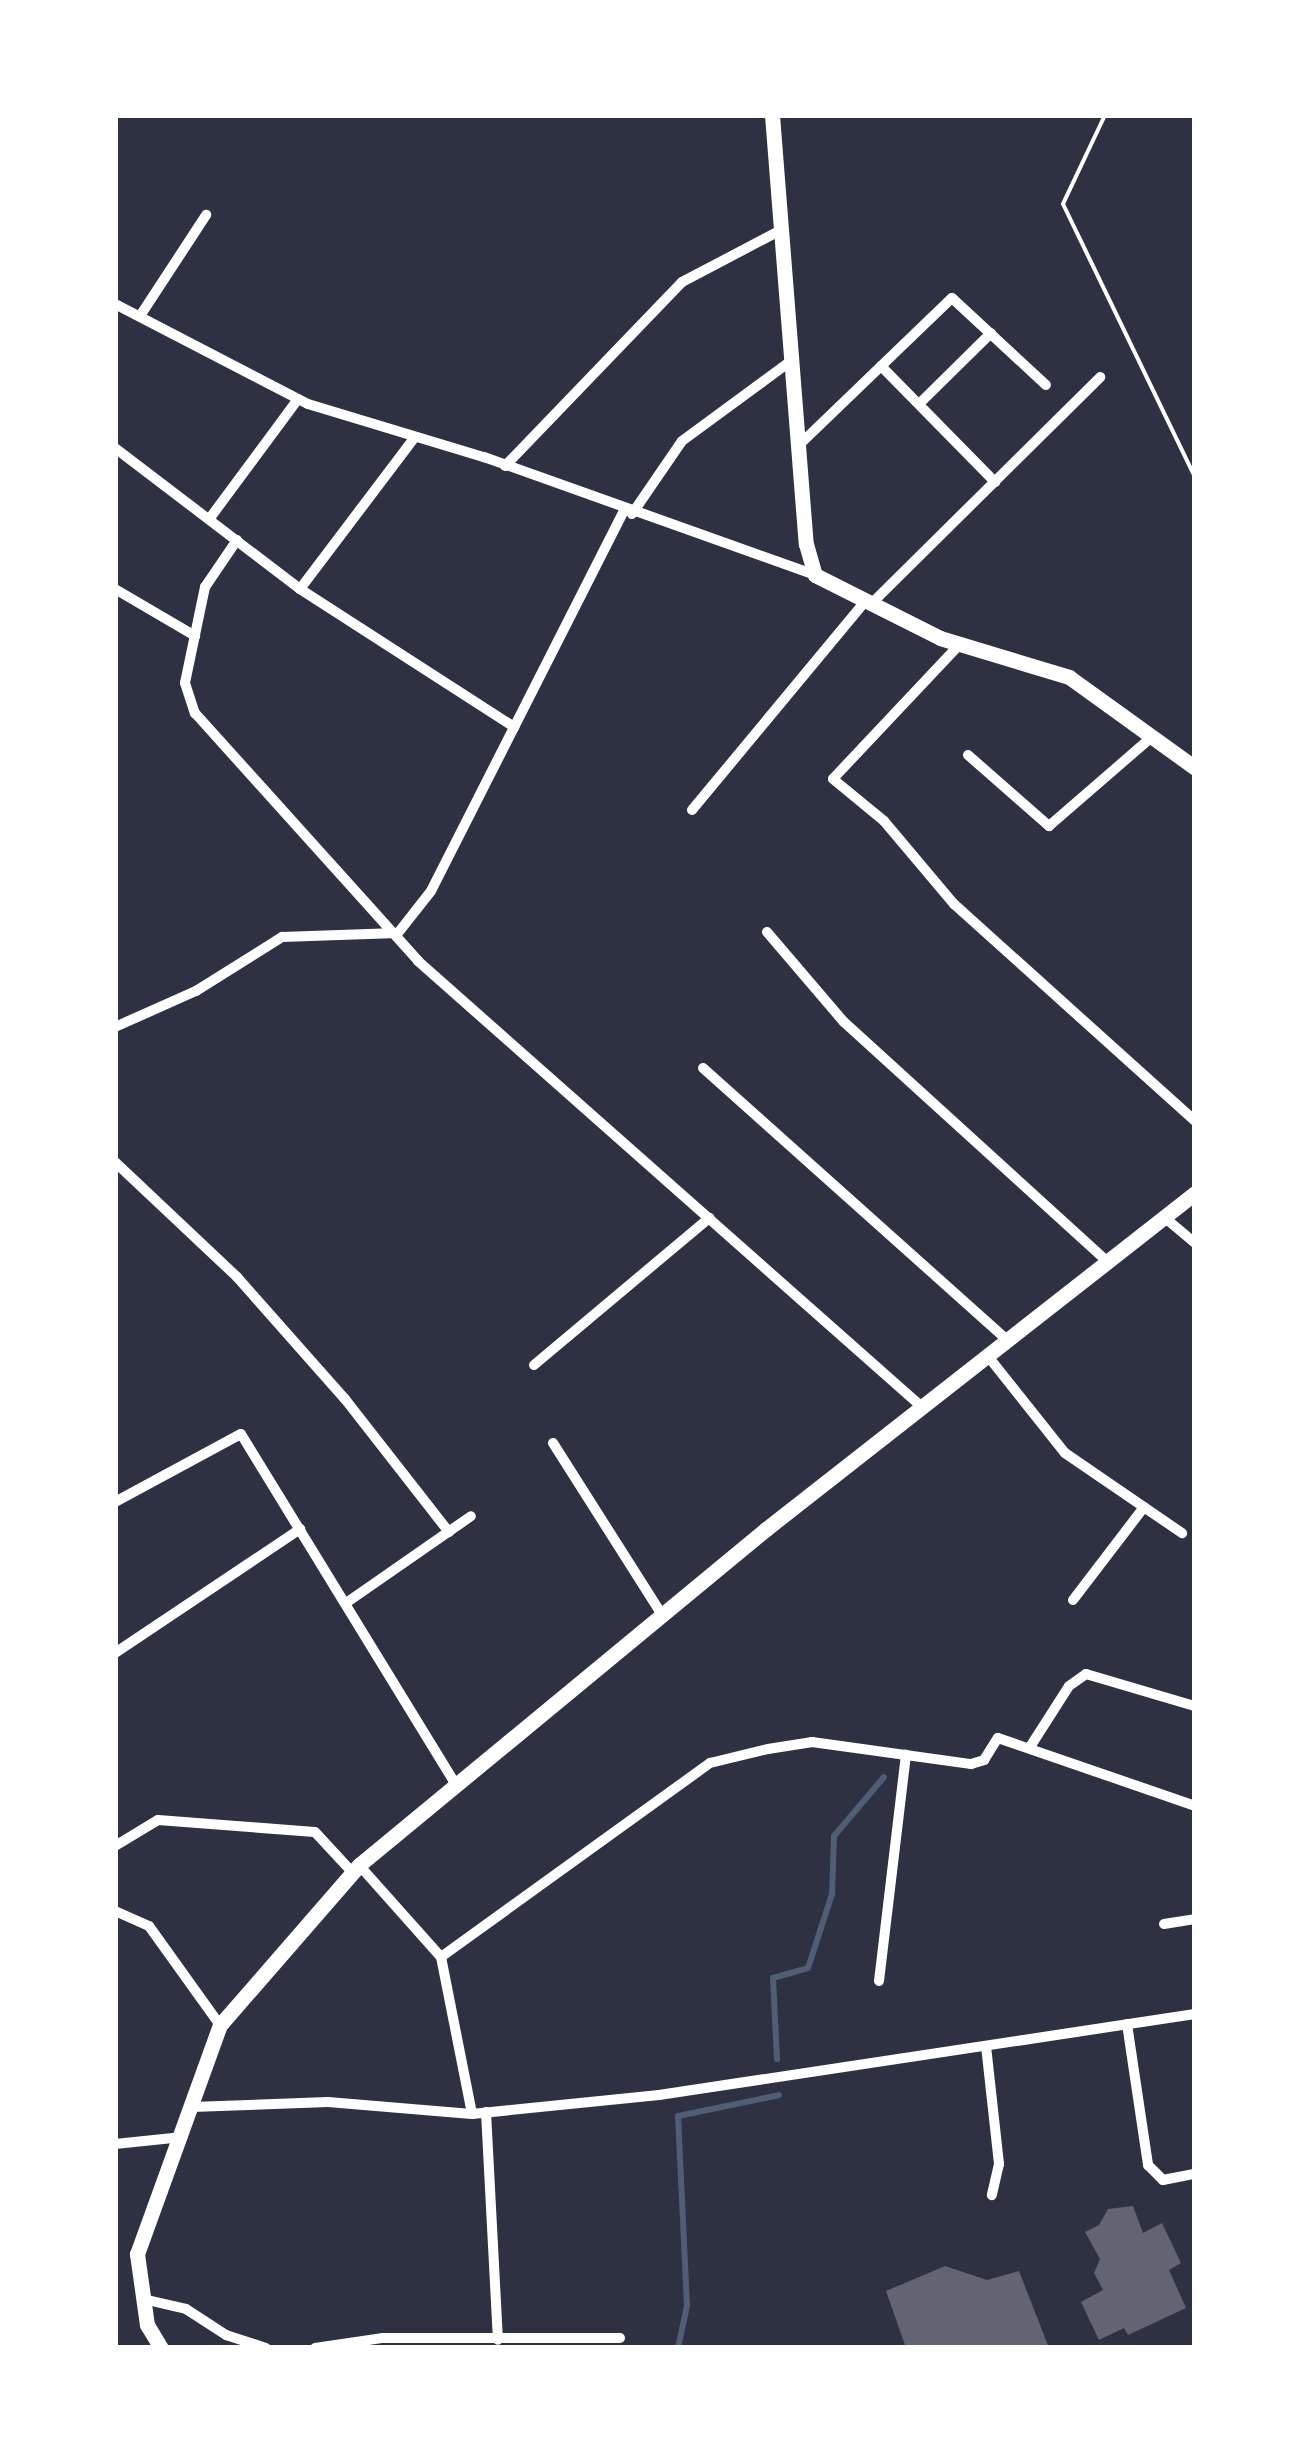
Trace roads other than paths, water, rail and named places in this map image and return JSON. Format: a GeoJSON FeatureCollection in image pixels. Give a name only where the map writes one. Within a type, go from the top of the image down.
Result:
{"type":"FeatureCollection","features":[{"type":"Feature","properties":{"kind":"street"},"geometry":{"type":"LineString","coordinates":[[772,115],[797,447],[815,575]]}},
{"type":"Feature","properties":{"kind":"street"},"geometry":{"type":"LineString","coordinates":[[140,316],[206,215]]}},
{"type":"Feature","properties":{"kind":"street"},"geometry":{"type":"LineString","coordinates":[[505,466],[682,282],[781,230]]}},
{"type":"Feature","properties":{"kind":"street"},"geometry":{"type":"LineString","coordinates":[[797,447],[952,298],[1046,384]]}},
{"type":"Feature","properties":{"kind":"street"},"geometry":{"type":"LineString","coordinates":[[115,304],[298,399],[505,466],[627,513],[815,575],[867,604],[960,644],[1069,676],[1195,768]]}},
{"type":"Feature","properties":{"kind":"street"},"geometry":{"type":"LineString","coordinates":[[918,404],[991,334]]}},
{"type":"Feature","properties":{"kind":"street"},"geometry":{"type":"LineString","coordinates":[[398,933],[430,891],[627,513],[691,433],[791,361]]}},
{"type":"Feature","properties":{"kind":"street"},"geometry":{"type":"LineString","coordinates":[[882,366],[995,482]]}},
{"type":"Feature","properties":{"kind":"street"},"geometry":{"type":"LineString","coordinates":[[692,810],[867,604],[1100,377]]}},
{"type":"Feature","properties":{"kind":"street"},"geometry":{"type":"LineString","coordinates":[[210,518],[298,399]]}},
{"type":"Feature","properties":{"kind":"street"},"geometry":{"type":"LineString","coordinates":[[300,589],[414,438]]}},
{"type":"Feature","properties":{"kind":"street"},"geometry":{"type":"LineString","coordinates":[[115,448],[300,589],[514,727]]}},
{"type":"Feature","properties":{"kind":"street"},"geometry":{"type":"LineString","coordinates":[[237,540],[204,587],[186,684],[194,713],[398,933],[418,960],[922,1407]]}},
{"type":"Feature","properties":{"kind":"street"},"geometry":{"type":"LineString","coordinates":[[115,589],[194,636]]}},
{"type":"Feature","properties":{"kind":"street"},"geometry":{"type":"LineString","coordinates":[[960,644],[833,778],[884,821],[954,904],[1195,1121]]}},
{"type":"Feature","properties":{"kind":"street"},"geometry":{"type":"LineString","coordinates":[[968,755],[1049,826],[1153,735]]}},
{"type":"Feature","properties":{"kind":"street"},"geometry":{"type":"LineString","coordinates":[[767,932],[844,1022],[1108,1261]]}},
{"type":"Feature","properties":{"kind":"street"},"geometry":{"type":"LineString","coordinates":[[115,1028],[196,991],[282,938],[398,933]]}},
{"type":"Feature","properties":{"kind":"street"},"geometry":{"type":"LineString","coordinates":[[703,1068],[1007,1340]]}},
{"type":"Feature","properties":{"kind":"street"},"geometry":{"type":"LineString","coordinates":[[115,1162],[237,1277],[345,1399],[448,1532]]}},
{"type":"Feature","properties":{"kind":"street"},"geometry":{"type":"LineString","coordinates":[[161,2348],[146,2326],[137,2254],[184,2136],[220,2025],[356,1868],[662,1615],[1195,1193]]}},
{"type":"Feature","properties":{"kind":"street"},"geometry":{"type":"LineString","coordinates":[[1164,1217],[1195,1243]]}},
{"type":"Feature","properties":{"kind":"street"},"geometry":{"type":"LineString","coordinates":[[534,1365],[709,1218]]}},
{"type":"Feature","properties":{"kind":"street"},"geometry":{"type":"LineString","coordinates":[[988,1356],[1066,1453],[1182,1533]]}},
{"type":"Feature","properties":{"kind":"street"},"geometry":{"type":"LineString","coordinates":[[115,1502],[235,1432],[300,1529],[456,1784]]}},
{"type":"Feature","properties":{"kind":"street"},"geometry":{"type":"LineString","coordinates":[[553,1443],[662,1615]]}},
{"type":"Feature","properties":{"kind":"street"},"geometry":{"type":"LineString","coordinates":[[1072,1600],[1144,1507]]}},
{"type":"Feature","properties":{"kind":"street"},"geometry":{"type":"LineString","coordinates":[[346,1603],[471,1516]]}},
{"type":"Feature","properties":{"kind":"street"},"geometry":{"type":"LineString","coordinates":[[115,1653],[300,1529]]}},
{"type":"Feature","properties":{"kind":"street"},"geometry":{"type":"LineString","coordinates":[[1030,1747],[1069,1686],[1086,1674],[1195,1706]]}},
{"type":"Feature","properties":{"kind":"street"},"geometry":{"type":"LineString","coordinates":[[441,1957],[710,1763],[812,1742],[971,1764],[984,1760],[998,1738],[1195,1806]]}},
{"type":"Feature","properties":{"kind":"street"},"geometry":{"type":"LineString","coordinates":[[878,1981],[906,1756]]}},
{"type":"Feature","properties":{"kind":"street"},"geometry":{"type":"LineString","coordinates":[[115,1846],[158,1820],[315,1832],[356,1868],[441,1957],[472,2114]]}},
{"type":"Feature","properties":{"kind":"street"},"geometry":{"type":"LineString","coordinates":[[115,1912],[149,1926],[220,2025]]}},
{"type":"Feature","properties":{"kind":"street"},"geometry":{"type":"LineString","coordinates":[[1164,1924],[1195,1919]]}},
{"type":"Feature","properties":{"kind":"street"},"geometry":{"type":"LineString","coordinates":[[192,2107],[328,2102],[472,2114],[659,2094],[1195,2014]]}},
{"type":"Feature","properties":{"kind":"street"},"geometry":{"type":"LineString","coordinates":[[1127,2024],[1148,2165],[1163,2180],[1195,2174]]}},
{"type":"Feature","properties":{"kind":"street"},"geometry":{"type":"LineString","coordinates":[[986,2046],[999,2164],[992,2195]]}},
{"type":"Feature","properties":{"kind":"street"},"geometry":{"type":"LineString","coordinates":[[486,2112],[498,2340]]}},
{"type":"Feature","properties":{"kind":"street"},"geometry":{"type":"LineString","coordinates":[[115,2144],[184,2136]]}},
{"type":"Feature","properties":{"kind":"street"},"geometry":{"type":"LineString","coordinates":[[143,2299],[186,2309],[226,2335],[266,2348]]}},
{"type":"Feature","properties":{"kind":"street"},"geometry":{"type":"LineString","coordinates":[[315,2348],[383,2338],[620,2338]]}},
{"type":"Feature","properties":{"kind":"waterway"},"geometry":{"type":"LineString","coordinates":[[777,2059],[773,1978],[808,1968],[832,1894],[834,1836],[884,1777]]}},
{"type":"Feature","properties":{"kind":"waterway"},"geometry":{"type":"LineString","coordinates":[[678,2348],[687,2306],[678,2116],[779,2095]]}}]}
